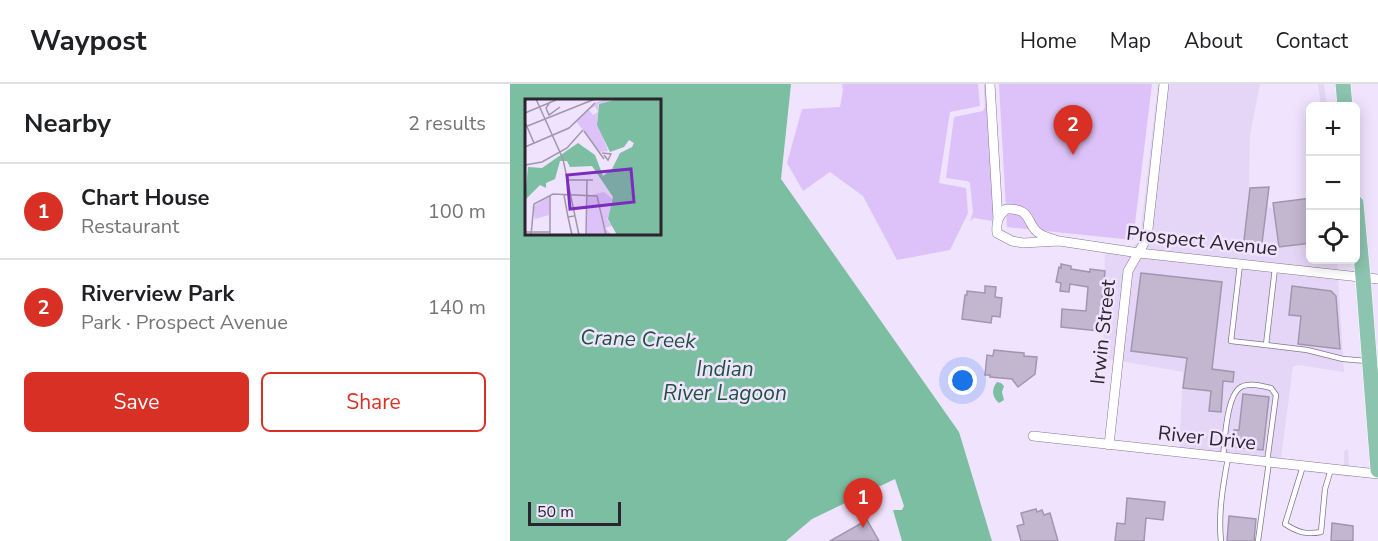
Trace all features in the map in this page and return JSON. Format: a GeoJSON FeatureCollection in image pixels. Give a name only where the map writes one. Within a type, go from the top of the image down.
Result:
{"type":"FeatureCollection","features":[{"type":"Feature","properties":{"kind":"main road"},"geometry":{"type":"LineString","coordinates":[[1343,84],[1345,102]]}},
{"type":"Feature","properties":{"kind":"main road"},"geometry":{"type":"LineString","coordinates":[[1357,210],[1371,278],[1370,361],[1378,472]]}},
{"type":"Feature","properties":{"kind":"street"},"geometry":{"type":"LineString","coordinates":[[990,84],[998,219]]}},
{"type":"Feature","properties":{"kind":"street","name":"Irwin Street"},"geometry":{"type":"LineString","coordinates":[[1109,445],[1128,271],[1146,238],[1164,84]]}},
{"type":"Feature","properties":{"kind":"street","name":"Prospect Avenue"},"geometry":{"type":"LineString","coordinates":[[1059,241],[1023,243],[1012,241],[997,233],[998,219],[1006,209],[1016,210],[1029,218],[1031,225],[1039,234],[1059,241],[1139,253],[1371,278]]}},
{"type":"Feature","properties":{"kind":"street","name":"River Drive"},"geometry":{"type":"LineString","coordinates":[[1033,436],[1330,469],[1378,472]]}},
{"type":"Feature","properties":{"kind":"lane"},"geometry":{"type":"LineString","coordinates":[[1240,264],[1231,341],[1307,350],[1343,359],[1370,361]]}},
{"type":"Feature","properties":{"kind":"lane"},"geometry":{"type":"LineString","coordinates":[[1266,345],[1275,268]]}},
{"type":"Feature","properties":{"kind":"lane"},"geometry":{"type":"LineString","coordinates":[[1221,541],[1222,494],[1229,411],[1235,392],[1241,386],[1255,384],[1271,388],[1276,395],[1258,541]]}},
{"type":"Feature","properties":{"kind":"lane"},"geometry":{"type":"LineString","coordinates":[[1303,466],[1285,524],[1297,532],[1312,534],[1321,532]]}},
{"type":"Feature","properties":{"kind":"lane"},"geometry":{"type":"LineString","coordinates":[[1321,541],[1325,489],[1330,469]]}},
{"type":"Feature","properties":{"kind":"shaded area"},"geometry":{"type":"Polygon","coordinates":[[[842,84],[978,84],[980,106],[950,112],[939,183],[966,188],[968,213],[950,250],[897,260],[863,196],[830,172],[803,191],[787,163],[802,109],[840,107],[842,84]]]}},
{"type":"Feature","properties":{"kind":"shaded area"},"geometry":{"type":"Polygon","coordinates":[[[984,84],[990,84],[999,222],[974,218],[970,221],[973,212],[970,183],[946,178],[954,117],[983,111],[985,107],[984,84]]]}},
{"type":"Feature","properties":{"kind":"shaded area"},"geometry":{"type":"Polygon","coordinates":[[[999,84],[1152,84],[1133,240],[1007,227],[999,84]]]}},
{"type":"Feature","properties":{"kind":"shaded area"},"geometry":{"type":"Polygon","coordinates":[[[1158,84],[1260,84],[1250,135],[1249,186],[1266,189],[1268,206],[1272,209],[1306,205],[1306,264],[1337,264],[1344,372],[1298,365],[1293,367],[1281,458],[1283,462],[1340,467],[1344,463],[1344,451],[1348,449],[1350,477],[1179,456],[1183,372],[1103,358],[1105,244],[1133,247],[1140,236],[1158,84]]]}},
{"type":"Feature","properties":{"kind":"shaded area"},"geometry":{"type":"Polygon","coordinates":[[[1318,84],[1324,84],[1326,102],[1320,102],[1318,84]]]}},
{"type":"Feature","properties":{"kind":"water","name":"Indian River Lagoon"},"geometry":{"type":"Polygon","coordinates":[[[510,84],[791,84],[781,179],[959,432],[992,541],[902,541],[893,510],[902,510],[904,506],[895,479],[812,519],[786,541],[510,541],[510,84]]]}},
{"type":"Feature","properties":{"kind":"water"},"geometry":{"type":"Polygon","coordinates":[[[997,382],[1004,386],[1002,392],[1004,400],[999,403],[993,393],[997,382]]]}},
{"type":"Feature","properties":{"kind":"building"},"geometry":{"type":"Polygon","coordinates":[[[1269,187],[1261,251],[1243,249],[1250,188],[1269,187]]]}},
{"type":"Feature","properties":{"kind":"building"},"geometry":{"type":"Polygon","coordinates":[[[1306,199],[1306,244],[1279,247],[1273,203],[1306,199]]]}},
{"type":"Feature","properties":{"kind":"building"},"geometry":{"type":"Polygon","coordinates":[[[1061,264],[1071,266],[1071,269],[1090,272],[1090,269],[1105,271],[1099,331],[1061,327],[1062,309],[1086,311],[1088,287],[1070,284],[1069,292],[1060,291],[1061,283],[1056,282],[1061,264]]]}},
{"type":"Feature","properties":{"kind":"building"},"geometry":{"type":"Polygon","coordinates":[[[1141,273],[1222,282],[1212,369],[1234,372],[1233,382],[1223,381],[1221,412],[1209,411],[1211,391],[1183,388],[1187,358],[1131,351],[1141,273]]]}},
{"type":"Feature","properties":{"kind":"building"},"geometry":{"type":"Polygon","coordinates":[[[985,286],[996,287],[995,297],[1002,298],[1000,317],[992,316],[991,323],[962,319],[967,291],[985,293],[985,286]]]}},
{"type":"Feature","properties":{"kind":"building"},"geometry":{"type":"Polygon","coordinates":[[[1292,286],[1331,291],[1336,296],[1340,349],[1298,344],[1301,316],[1289,315],[1292,286]]]}},
{"type":"Feature","properties":{"kind":"building"},"geometry":{"type":"Polygon","coordinates":[[[994,350],[1024,353],[1024,356],[1037,357],[1035,374],[1018,387],[1012,379],[985,375],[987,355],[993,356],[994,350]]]}},
{"type":"Feature","properties":{"kind":"building"},"geometry":{"type":"Polygon","coordinates":[[[1243,394],[1269,397],[1263,450],[1232,447],[1234,430],[1239,430],[1243,394]]]}},
{"type":"Feature","properties":{"kind":"building"},"geometry":{"type":"Polygon","coordinates":[[[1127,498],[1165,502],[1163,520],[1146,518],[1144,541],[1115,541],[1117,523],[1125,524],[1127,498]]]}},
{"type":"Feature","properties":{"kind":"building"},"geometry":{"type":"Polygon","coordinates":[[[1036,509],[1037,512],[1042,510],[1044,515],[1050,513],[1058,541],[1021,541],[1017,526],[1024,524],[1021,513],[1036,509]]]}},
{"type":"Feature","properties":{"kind":"building"},"geometry":{"type":"Polygon","coordinates":[[[1229,516],[1256,519],[1254,541],[1227,541],[1229,516]]]}},
{"type":"Feature","properties":{"kind":"building"},"geometry":{"type":"Polygon","coordinates":[[[867,520],[879,541],[830,541],[867,520]]]}},
{"type":"Feature","properties":{"kind":"building"},"geometry":{"type":"Polygon","coordinates":[[[1332,523],[1353,526],[1353,541],[1331,541],[1332,523]]]}},
{"type":"Feature","properties":{"kind":"place","name":"Riverview Park"},"geometry":{"type":"Point","coordinates":[1073,155]}},
{"type":"Feature","properties":{"kind":"place","name":"Chart House"},"geometry":{"type":"Point","coordinates":[863,528]}},
{"type":"Feature","properties":{"kind":"water label","name":"Crane Creek"},"geometry":{"type":"Point","coordinates":[638,339]}}]}
